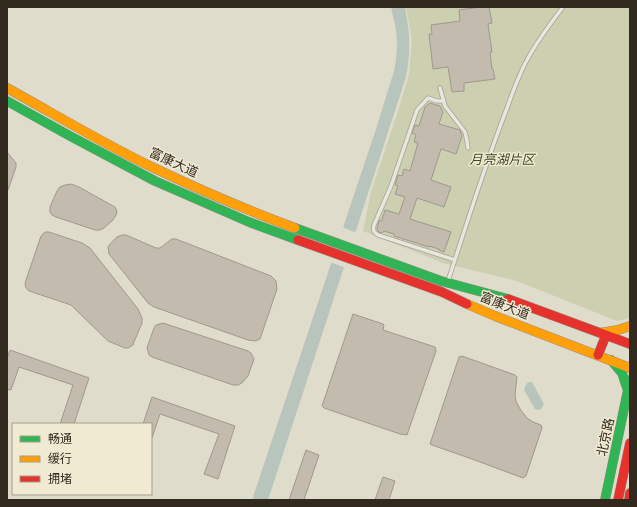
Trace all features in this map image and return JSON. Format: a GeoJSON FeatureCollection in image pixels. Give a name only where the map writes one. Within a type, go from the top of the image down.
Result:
{"type":"FeatureCollection","features":[{"type":"Feature","properties":{"kind":"main road","name":"富康大道"},"geometry":{"type":"LineString","coordinates":[[7,88],[76,127],[154,168],[247,210],[448,282],[508,299],[630,344]]}},
{"type":"Feature","properties":{"kind":"main road","name":"富康大道"},"geometry":{"type":"LineString","coordinates":[[7,101],[155,181],[248,222],[442,292],[501,318],[630,368]]}},
{"type":"Feature","properties":{"kind":"main road"},"geometry":{"type":"LineString","coordinates":[[598,356],[603,334],[630,326]]}},
{"type":"Feature","properties":{"kind":"main road"},"geometry":{"type":"LineString","coordinates":[[611,360],[624,375],[628,390]]}},
{"type":"Feature","properties":{"kind":"main road","name":"北京路"},"geometry":{"type":"LineString","coordinates":[[605,500],[630,380]]}},
{"type":"Feature","properties":{"kind":"main road"},"geometry":{"type":"LineString","coordinates":[[618,500],[630,443]]}},
{"type":"Feature","properties":{"kind":"main road"},"geometry":{"type":"LineString","coordinates":[[629,500],[630,493]]}},
{"type":"Feature","properties":{"kind":"lane"},"geometry":{"type":"LineString","coordinates":[[448,282],[495,139],[526,62],[546,29],[563,7]]}},
{"type":"Feature","properties":{"kind":"lane"},"geometry":{"type":"LineString","coordinates":[[440,88],[443,101],[448,111],[465,132],[468,148]]}},
{"type":"Feature","properties":{"kind":"lane"},"geometry":{"type":"LineString","coordinates":[[443,101],[428,98],[417,110],[391,186],[373,229],[375,234],[455,260]]}},
{"type":"Feature","properties":{"kind":"green space","name":"月亮湖片区"},"geometry":{"type":"Polygon","coordinates":[[[406,7],[630,7],[629,318],[617,321],[517,281],[443,263],[363,231],[371,192],[409,74],[412,40],[406,7]]]}},
{"type":"Feature","properties":{"kind":"shaded area"},"geometry":{"type":"Polygon","coordinates":[[[391,7],[405,7],[409,42],[409,59],[406,77],[268,500],[252,500],[394,71],[397,45],[396,30],[391,7]]]}},
{"type":"Feature","properties":{"kind":"shaded area"},"geometry":{"type":"Polygon","coordinates":[[[528,382],[532,382],[544,404],[541,409],[535,409],[524,390],[528,382]]]}},
{"type":"Feature","properties":{"kind":"pier"},"geometry":{"type":"Polygon","coordinates":[[[342,227],[357,233],[346,268],[330,262],[342,227]]]}},
{"type":"Feature","properties":{"kind":"building"},"geometry":{"type":"Polygon","coordinates":[[[489,7],[492,23],[488,24],[492,52],[490,52],[495,79],[464,83],[464,91],[452,92],[448,67],[433,69],[429,34],[432,34],[431,25],[460,21],[459,10],[489,7]]]}},
{"type":"Feature","properties":{"kind":"building"},"geometry":{"type":"Polygon","coordinates":[[[430,103],[440,106],[443,112],[439,124],[460,130],[462,136],[456,154],[441,149],[431,180],[451,187],[444,207],[417,198],[410,219],[451,232],[444,252],[439,249],[394,236],[394,234],[384,231],[382,233],[379,232],[377,229],[379,221],[382,220],[385,210],[399,214],[405,197],[395,194],[398,186],[395,185],[398,175],[402,176],[404,169],[410,171],[418,143],[414,142],[416,135],[412,133],[415,125],[419,126],[425,107],[430,103]]]}},
{"type":"Feature","properties":{"kind":"building"},"geometry":{"type":"Polygon","coordinates":[[[7,152],[16,163],[8,190],[7,190],[7,152]]]}},
{"type":"Feature","properties":{"kind":"building"},"geometry":{"type":"Polygon","coordinates":[[[71,184],[115,207],[117,211],[113,220],[104,228],[95,230],[52,215],[50,212],[50,207],[57,191],[60,187],[71,184]]]}},
{"type":"Feature","properties":{"kind":"building"},"geometry":{"type":"Polygon","coordinates":[[[45,232],[82,243],[90,248],[138,309],[142,318],[142,323],[133,345],[125,348],[108,341],[71,305],[29,291],[26,288],[26,280],[41,236],[45,232]]]}},
{"type":"Feature","properties":{"kind":"building"},"geometry":{"type":"Polygon","coordinates":[[[126,235],[156,248],[160,248],[172,239],[176,239],[271,276],[276,281],[277,289],[260,339],[255,341],[248,340],[154,307],[148,303],[109,254],[108,247],[110,244],[117,237],[126,235]]]}},
{"type":"Feature","properties":{"kind":"building"},"geometry":{"type":"Polygon","coordinates":[[[353,314],[383,324],[383,330],[435,347],[436,351],[407,435],[400,434],[324,408],[322,406],[353,314]]]}},
{"type":"Feature","properties":{"kind":"building"},"geometry":{"type":"Polygon","coordinates":[[[163,323],[248,351],[254,359],[248,376],[242,383],[233,385],[152,357],[149,355],[147,348],[154,328],[156,325],[163,323]]]}},
{"type":"Feature","properties":{"kind":"building"},"geometry":{"type":"Polygon","coordinates":[[[10,350],[89,378],[74,423],[60,423],[73,385],[19,367],[11,390],[7,389],[7,358],[10,350]]]}},
{"type":"Feature","properties":{"kind":"building"},"geometry":{"type":"Polygon","coordinates":[[[462,356],[515,375],[517,377],[515,395],[520,409],[527,418],[541,425],[542,428],[526,476],[523,478],[430,444],[459,357],[462,356]]]}},
{"type":"Feature","properties":{"kind":"building"},"geometry":{"type":"Polygon","coordinates":[[[152,397],[235,426],[218,479],[204,474],[219,434],[160,414],[152,438],[152,423],[143,423],[152,397]]]}},
{"type":"Feature","properties":{"kind":"building"},"geometry":{"type":"Polygon","coordinates":[[[306,450],[319,455],[304,500],[289,500],[306,450]]]}},
{"type":"Feature","properties":{"kind":"building"},"geometry":{"type":"Polygon","coordinates":[[[383,477],[395,481],[389,500],[375,500],[383,477]]]}},
{"type":"Feature","properties":{"kind":"traffic: fast"},"geometry":{"type":"LineString","coordinates":[[7,101],[155,181],[249,222],[298,240]]}},
{"type":"Feature","properties":{"kind":"traffic: fast"},"geometry":{"type":"LineString","coordinates":[[295,228],[441,281],[508,299]]}},
{"type":"Feature","properties":{"kind":"traffic: fast"},"geometry":{"type":"LineString","coordinates":[[611,360],[622,373],[627,388]]}},
{"type":"Feature","properties":{"kind":"traffic: fast"},"geometry":{"type":"LineString","coordinates":[[605,500],[630,380]]}},
{"type":"Feature","properties":{"kind":"traffic: slow"},"geometry":{"type":"LineString","coordinates":[[7,88],[135,159],[224,200],[295,228]]}},
{"type":"Feature","properties":{"kind":"traffic: slow"},"geometry":{"type":"LineString","coordinates":[[467,304],[630,368]]}},
{"type":"Feature","properties":{"kind":"traffic: slow"},"geometry":{"type":"LineString","coordinates":[[600,333],[630,326]]}},
{"type":"Feature","properties":{"kind":"traffic: jam"},"geometry":{"type":"LineString","coordinates":[[298,240],[442,292],[467,304]]}},
{"type":"Feature","properties":{"kind":"traffic: jam"},"geometry":{"type":"LineString","coordinates":[[508,299],[630,344]]}},
{"type":"Feature","properties":{"kind":"traffic: jam"},"geometry":{"type":"LineString","coordinates":[[598,355],[606,335]]}},
{"type":"Feature","properties":{"kind":"traffic: jam"},"geometry":{"type":"LineString","coordinates":[[618,500],[630,443]]}},
{"type":"Feature","properties":{"kind":"traffic: jam"},"geometry":{"type":"LineString","coordinates":[[629,500],[630,493]]}}]}
